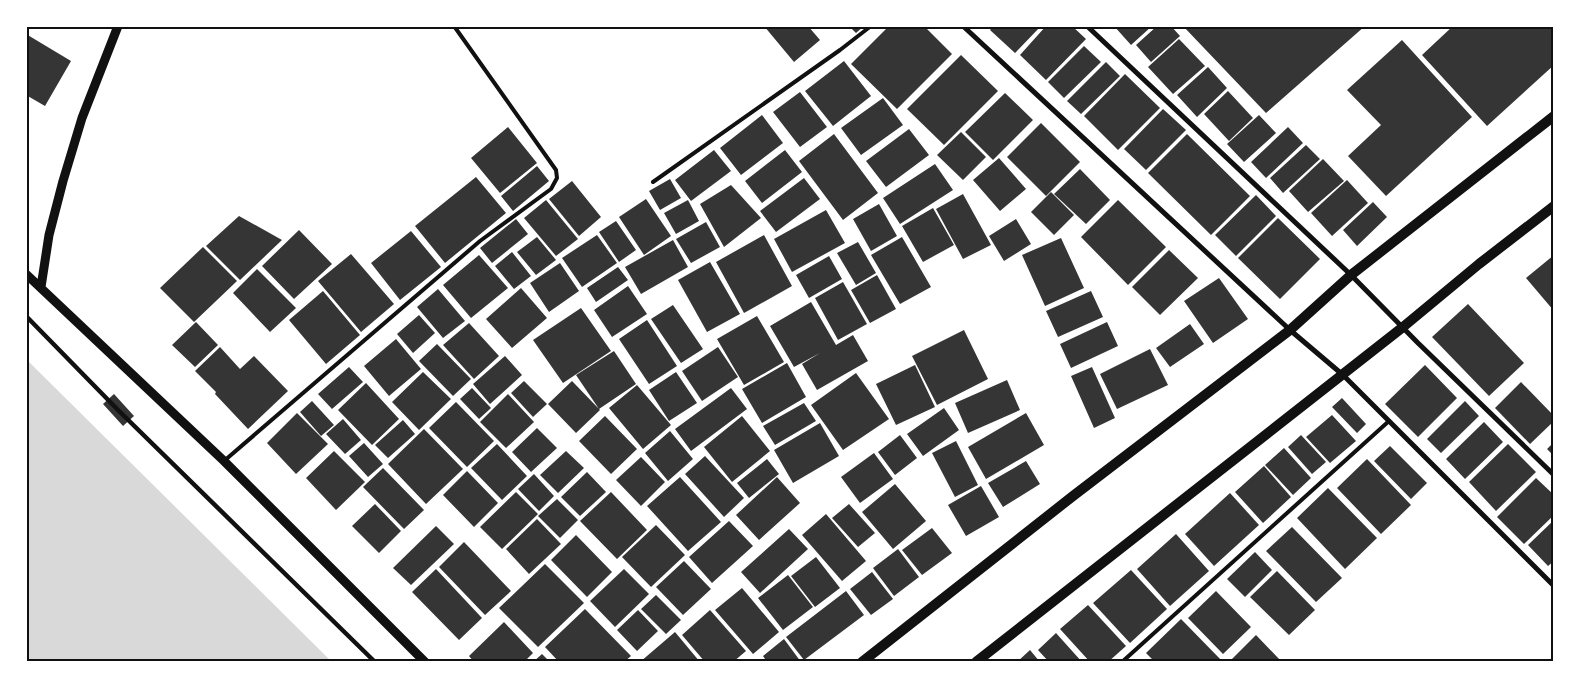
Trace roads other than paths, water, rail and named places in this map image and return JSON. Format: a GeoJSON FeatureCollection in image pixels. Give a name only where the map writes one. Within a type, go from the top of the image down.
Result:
{"type":"FeatureCollection","features":[{"type":"Feature","properties":{"kind":"main road"},"geometry":{"type":"LineString","coordinates":[[862,662],[1073,496],[1290,330],[1352,275],[1554,116]]}},
{"type":"Feature","properties":{"kind":"main road"},"geometry":{"type":"LineString","coordinates":[[976,662],[1554,206]]}},
{"type":"Feature","properties":{"kind":"street"},"geometry":{"type":"LineString","coordinates":[[40,288],[49,235],[63,181],[82,118],[118,26]]}},
{"type":"Feature","properties":{"kind":"street"},"geometry":{"type":"LineString","coordinates":[[963,26],[1290,330],[1343,374],[1554,586]]}},
{"type":"Feature","properties":{"kind":"street"},"geometry":{"type":"LineString","coordinates":[[1086,26],[1352,275],[1554,475]]}},
{"type":"Feature","properties":{"kind":"street"},"geometry":{"type":"LineString","coordinates":[[26,274],[224,461],[425,662]]}},
{"type":"Feature","properties":{"kind":"street"},"geometry":{"type":"LineString","coordinates":[[26,316],[118,410],[375,662]]}},
{"type":"Feature","properties":{"kind":"lane"},"geometry":{"type":"LineString","coordinates":[[224,461],[480,241],[551,189],[557,178],[556,170],[454,26]]}},
{"type":"Feature","properties":{"kind":"lane"},"geometry":{"type":"LineString","coordinates":[[654,182],[871,26]]}},
{"type":"Feature","properties":{"kind":"lane"},"geometry":{"type":"LineString","coordinates":[[1122,662],[1389,421]]}}]}
